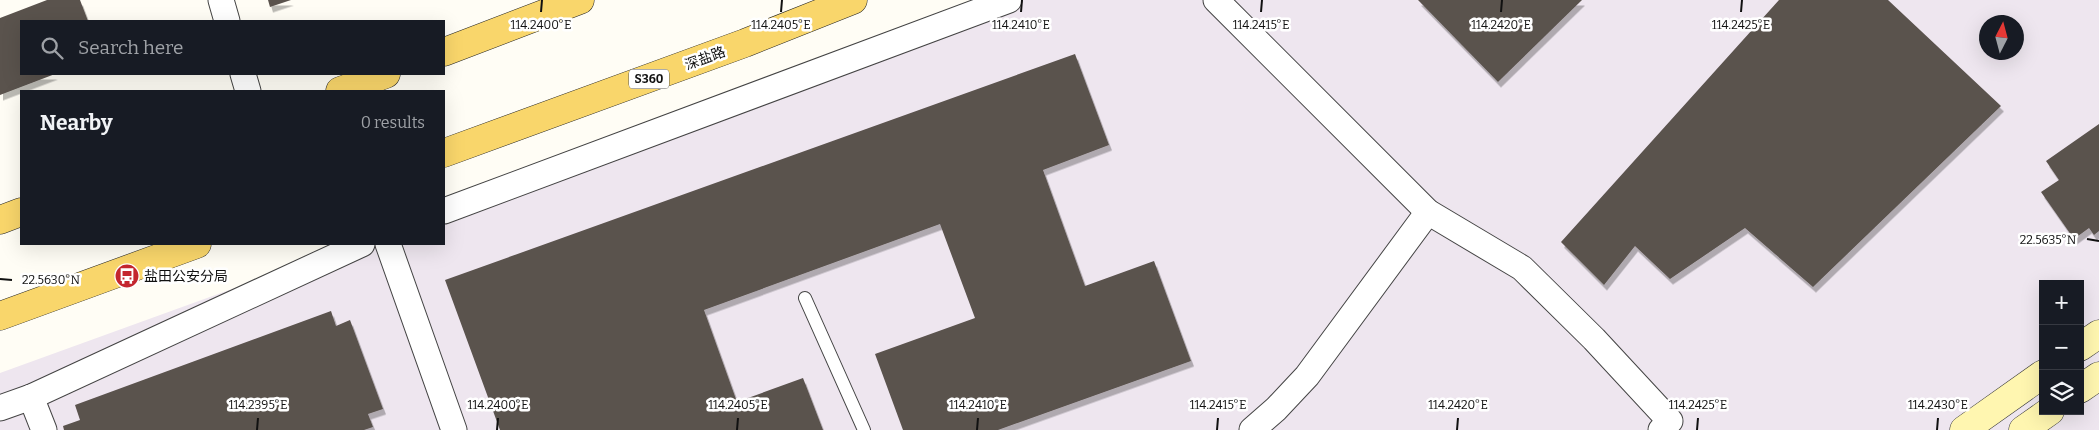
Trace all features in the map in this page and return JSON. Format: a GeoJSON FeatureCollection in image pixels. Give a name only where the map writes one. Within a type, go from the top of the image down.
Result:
{"type":"FeatureCollection","features":[{"type":"Feature","properties":{"kind":"main road"},"geometry":{"type":"LineString","coordinates":[[445,52],[580,0]]}},
{"type":"Feature","properties":{"kind":"main road","name":"深盐路"},"geometry":{"type":"LineString","coordinates":[[445,154],[746,43],[852,0]]}},
{"type":"Feature","properties":{"kind":"main road"},"geometry":{"type":"LineString","coordinates":[[343,90],[383,75]]}},
{"type":"Feature","properties":{"kind":"main road"},"geometry":{"type":"LineString","coordinates":[[0,220],[20,212]]}},
{"type":"Feature","properties":{"kind":"main road"},"geometry":{"type":"LineString","coordinates":[[0,316],[194,245]]}},
{"type":"Feature","properties":{"kind":"street"},"geometry":{"type":"LineString","coordinates":[[221,0],[227,20]]}},
{"type":"Feature","properties":{"kind":"street"},"geometry":{"type":"LineString","coordinates":[[445,211],[1009,0]]}},
{"type":"Feature","properties":{"kind":"street"},"geometry":{"type":"LineString","coordinates":[[1216,0],[1428,212],[1522,268],[1594,338],[1670,420],[1661,430]]}},
{"type":"Feature","properties":{"kind":"street"},"geometry":{"type":"LineString","coordinates":[[243,75],[248,90]]}},
{"type":"Feature","properties":{"kind":"street"},"geometry":{"type":"LineString","coordinates":[[1252,430],[1276,409],[1307,376],[1428,212]]}},
{"type":"Feature","properties":{"kind":"street"},"geometry":{"type":"LineString","coordinates":[[0,408],[31,396],[360,245]]}},
{"type":"Feature","properties":{"kind":"street"},"geometry":{"type":"LineString","coordinates":[[388,245],[454,430]]}},
{"type":"Feature","properties":{"kind":"street"},"geometry":{"type":"LineString","coordinates":[[2084,344],[2099,334]]}},
{"type":"Feature","properties":{"kind":"street"},"geometry":{"type":"LineString","coordinates":[[2084,387],[2099,376]]}},
{"type":"Feature","properties":{"kind":"street"},"geometry":{"type":"LineString","coordinates":[[1964,430],[2039,377]]}},
{"type":"Feature","properties":{"kind":"street"},"geometry":{"type":"LineString","coordinates":[[31,396],[44,430]]}},
{"type":"Feature","properties":{"kind":"street"},"geometry":{"type":"LineString","coordinates":[[2023,430],[2044,415]]}},
{"type":"Feature","properties":{"kind":"lane"},"geometry":{"type":"LineString","coordinates":[[805,298],[864,430]]}},
{"type":"Feature","properties":{"kind":"shaded area"},"geometry":{"type":"Polygon","coordinates":[[[1009,0],[2099,0],[2099,430],[0,430],[0,373],[353,245],[445,245],[445,211],[1009,0]]]}},
{"type":"Feature","properties":{"kind":"building"},"geometry":{"type":"Polygon","coordinates":[[[47,0],[80,0],[88,20],[20,20],[20,75],[52,75],[0,95],[0,18],[47,0]]]}},
{"type":"Feature","properties":{"kind":"building"},"geometry":{"type":"Polygon","coordinates":[[[268,0],[291,0],[270,7],[268,0]]]}},
{"type":"Feature","properties":{"kind":"building"},"geometry":{"type":"Polygon","coordinates":[[[1418,0],[1582,0],[1498,82],[1418,0]]]}},
{"type":"Feature","properties":{"kind":"building"},"geometry":{"type":"Polygon","coordinates":[[[1779,0],[1888,0],[2001,106],[1813,287],[1745,228],[1670,279],[1635,246],[1604,285],[1561,242],[1779,0]]]}},
{"type":"Feature","properties":{"kind":"building"},"geometry":{"type":"Polygon","coordinates":[[[1075,54],[1109,145],[1043,170],[1085,286],[1154,261],[1191,361],[998,430],[903,430],[875,354],[975,318],[940,224],[704,310],[737,402],[803,378],[823,430],[500,430],[445,280],[1075,54]]]}},
{"type":"Feature","properties":{"kind":"building"},"geometry":{"type":"Polygon","coordinates":[[[2099,124],[2099,231],[2094,235],[2089,228],[2074,239],[2041,192],[2059,180],[2046,161],[2099,124]]]}},
{"type":"Feature","properties":{"kind":"building"},"geometry":{"type":"Polygon","coordinates":[[[331,311],[336,326],[350,320],[383,409],[368,414],[373,427],[364,430],[64,430],[63,426],[80,420],[75,405],[331,311]]]}},
{"type":"Feature","properties":{"kind":"place","name":"盐田公安分局"},"geometry":{"type":"Point","coordinates":[127,276]}}]}
